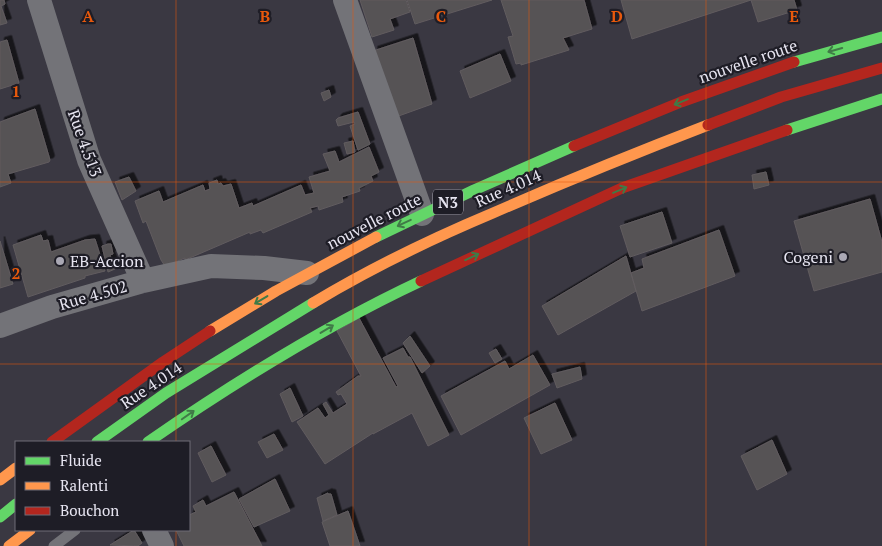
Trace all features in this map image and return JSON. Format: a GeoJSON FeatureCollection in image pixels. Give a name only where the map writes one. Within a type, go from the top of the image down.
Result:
{"type":"FeatureCollection","features":[{"type":"Feature","properties":{"kind":"highway","name":"nouvelle route"},"geometry":{"type":"LineString","coordinates":[[53,441],[200,337],[307,273],[374,237],[582,142],[696,96],[783,65],[882,37]]}},
{"type":"Feature","properties":{"kind":"highway","name":"Rue 4.014"},"geometry":{"type":"LineString","coordinates":[[98,441],[166,393],[336,289],[430,240],[580,174],[780,97],[882,68]]}},
{"type":"Feature","properties":{"kind":"highway"},"geometry":{"type":"LineString","coordinates":[[149,441],[212,398],[333,325],[418,282],[622,188],[882,99]]}},
{"type":"Feature","properties":{"kind":"highway"},"geometry":{"type":"LineString","coordinates":[[0,480],[15,469]]}},
{"type":"Feature","properties":{"kind":"highway"},"geometry":{"type":"LineString","coordinates":[[0,517],[15,505]]}},
{"type":"Feature","properties":{"kind":"highway"},"geometry":{"type":"LineString","coordinates":[[9,546],[29,531]]}},
{"type":"Feature","properties":{"kind":"street","name":"Rue 4.513"},"geometry":{"type":"LineString","coordinates":[[39,0],[89,160],[143,281]]}},
{"type":"Feature","properties":{"kind":"street"},"geometry":{"type":"LineString","coordinates":[[345,0],[422,214]]}},
{"type":"Feature","properties":{"kind":"street","name":"Rue 4.502"},"geometry":{"type":"LineString","coordinates":[[0,326],[52,307],[143,281],[211,266],[264,268],[307,273]]}},
{"type":"Feature","properties":{"kind":"street"},"geometry":{"type":"LineString","coordinates":[[154,531],[162,546]]}},
{"type":"Feature","properties":{"kind":"lane"},"geometry":{"type":"LineString","coordinates":[[54,546],[74,531]]}},
{"type":"Feature","properties":{"kind":"building"},"geometry":{"type":"Polygon","coordinates":[[[0,0],[4,0],[5,4],[1,6],[7,23],[0,25],[0,0]]]}},
{"type":"Feature","properties":{"kind":"building"},"geometry":{"type":"Polygon","coordinates":[[[360,0],[406,0],[410,12],[390,19],[394,30],[372,37],[360,0]]]}},
{"type":"Feature","properties":{"kind":"building"},"geometry":{"type":"Polygon","coordinates":[[[407,0],[492,0],[415,24],[407,0]]]}},
{"type":"Feature","properties":{"kind":"building"},"geometry":{"type":"Polygon","coordinates":[[[501,0],[584,0],[592,29],[563,38],[569,50],[521,65],[521,63],[516,64],[508,37],[513,36],[501,0]]]}},
{"type":"Feature","properties":{"kind":"building"},"geometry":{"type":"Polygon","coordinates":[[[621,0],[751,0],[632,39],[621,0]]]}},
{"type":"Feature","properties":{"kind":"building"},"geometry":{"type":"Polygon","coordinates":[[[751,0],[794,0],[797,10],[758,22],[751,0]]]}},
{"type":"Feature","properties":{"kind":"building"},"geometry":{"type":"Polygon","coordinates":[[[413,38],[432,104],[393,118],[373,51],[413,38]]]}},
{"type":"Feature","properties":{"kind":"building"},"geometry":{"type":"Polygon","coordinates":[[[7,40],[19,83],[0,89],[0,42],[7,40]]]}},
{"type":"Feature","properties":{"kind":"building"},"geometry":{"type":"Polygon","coordinates":[[[500,54],[511,81],[470,98],[460,71],[500,54]]]}},
{"type":"Feature","properties":{"kind":"building"},"geometry":{"type":"Polygon","coordinates":[[[329,90],[331,97],[324,101],[321,93],[329,90]]]}},
{"type":"Feature","properties":{"kind":"building"},"geometry":{"type":"Polygon","coordinates":[[[35,109],[50,160],[49,162],[8,174],[11,183],[0,187],[0,122],[35,109]]]}},
{"type":"Feature","properties":{"kind":"building"},"geometry":{"type":"Polygon","coordinates":[[[358,112],[370,144],[358,150],[350,126],[355,124],[354,122],[338,126],[336,120],[358,112]]]}},
{"type":"Feature","properties":{"kind":"building"},"geometry":{"type":"Polygon","coordinates":[[[353,141],[355,152],[347,154],[344,143],[353,141]]]}},
{"type":"Feature","properties":{"kind":"building"},"geometry":{"type":"Polygon","coordinates":[[[369,147],[379,172],[371,176],[373,181],[359,188],[360,191],[342,197],[343,202],[319,210],[318,206],[310,208],[312,212],[263,233],[261,230],[250,234],[250,232],[185,260],[185,258],[165,266],[146,221],[143,223],[135,201],[159,191],[163,202],[203,185],[205,191],[210,189],[209,183],[217,180],[218,184],[221,183],[223,186],[231,184],[239,208],[252,203],[253,206],[301,185],[305,195],[314,193],[309,177],[330,171],[323,154],[335,151],[339,162],[369,147]]]}},
{"type":"Feature","properties":{"kind":"building"},"geometry":{"type":"Polygon","coordinates":[[[766,172],[769,185],[754,189],[752,175],[766,172]]]}},
{"type":"Feature","properties":{"kind":"building"},"geometry":{"type":"Polygon","coordinates":[[[129,177],[136,191],[122,200],[115,182],[129,177]]]}},
{"type":"Feature","properties":{"kind":"building","name":"Cogeni"},"geometry":{"type":"Polygon","coordinates":[[[870,199],[882,242],[882,272],[814,291],[794,221],[870,199]]]}},
{"type":"Feature","properties":{"kind":"building"},"geometry":{"type":"Polygon","coordinates":[[[662,212],[672,243],[630,257],[620,226],[662,212]]]}},
{"type":"Feature","properties":{"kind":"building"},"geometry":{"type":"Polygon","coordinates":[[[719,230],[735,276],[642,311],[631,273],[644,268],[642,259],[719,230]]]}},
{"type":"Feature","properties":{"kind":"building","name":"EB-Accion"},"geometry":{"type":"Polygon","coordinates":[[[41,235],[43,241],[48,240],[51,252],[85,240],[95,239],[105,271],[85,276],[85,278],[28,297],[13,245],[41,235]]]}},
{"type":"Feature","properties":{"kind":"building"},"geometry":{"type":"Polygon","coordinates":[[[0,241],[13,284],[0,288],[0,241]]]}},
{"type":"Feature","properties":{"kind":"building"},"geometry":{"type":"Polygon","coordinates":[[[111,244],[113,254],[110,255],[115,269],[108,272],[102,246],[111,244]]]}},
{"type":"Feature","properties":{"kind":"building"},"geometry":{"type":"Polygon","coordinates":[[[626,256],[636,291],[558,335],[542,306],[626,256]]]}},
{"type":"Feature","properties":{"kind":"building"},"geometry":{"type":"Polygon","coordinates":[[[359,318],[396,387],[398,386],[383,358],[403,348],[408,357],[410,357],[449,435],[428,446],[412,413],[373,433],[325,464],[297,422],[318,408],[325,418],[329,415],[323,404],[326,402],[333,413],[347,404],[341,394],[338,395],[336,392],[358,376],[361,376],[337,331],[359,318]]]}},
{"type":"Feature","properties":{"kind":"building"},"geometry":{"type":"Polygon","coordinates":[[[410,336],[430,366],[422,373],[403,343],[410,336]]]}},
{"type":"Feature","properties":{"kind":"building"},"geometry":{"type":"Polygon","coordinates":[[[496,349],[502,359],[495,363],[489,353],[496,349]]]}},
{"type":"Feature","properties":{"kind":"building"},"geometry":{"type":"Polygon","coordinates":[[[533,355],[550,385],[461,435],[441,396],[505,361],[509,369],[533,355]]]}},
{"type":"Feature","properties":{"kind":"building"},"geometry":{"type":"Polygon","coordinates":[[[580,367],[582,379],[557,388],[552,374],[580,367]]]}},
{"type":"Feature","properties":{"kind":"building"},"geometry":{"type":"Polygon","coordinates":[[[290,388],[303,416],[292,422],[280,394],[290,388]]]}},
{"type":"Feature","properties":{"kind":"building"},"geometry":{"type":"Polygon","coordinates":[[[555,403],[572,440],[541,454],[524,418],[555,403]]]}},
{"type":"Feature","properties":{"kind":"building"},"geometry":{"type":"Polygon","coordinates":[[[274,434],[283,450],[267,458],[258,442],[274,434]]]}},
{"type":"Feature","properties":{"kind":"building"},"geometry":{"type":"Polygon","coordinates":[[[772,440],[787,474],[757,490],[741,456],[772,440]]]}},
{"type":"Feature","properties":{"kind":"building"},"geometry":{"type":"Polygon","coordinates":[[[211,446],[226,475],[212,482],[198,453],[211,446]]]}},
{"type":"Feature","properties":{"kind":"building"},"geometry":{"type":"Polygon","coordinates":[[[275,479],[290,511],[254,527],[239,499],[275,479]]]}},
{"type":"Feature","properties":{"kind":"building"},"geometry":{"type":"Polygon","coordinates":[[[234,492],[262,546],[184,546],[176,531],[190,531],[190,515],[196,512],[193,506],[203,500],[206,506],[234,492]]]}},
{"type":"Feature","properties":{"kind":"building"},"geometry":{"type":"Polygon","coordinates":[[[328,493],[331,494],[337,515],[323,521],[317,498],[328,493]]]}},
{"type":"Feature","properties":{"kind":"building"},"geometry":{"type":"Polygon","coordinates":[[[348,511],[360,546],[330,546],[322,522],[348,511]]]}},
{"type":"Feature","properties":{"kind":"building"},"geometry":{"type":"Polygon","coordinates":[[[132,531],[135,531],[142,543],[138,546],[110,545],[132,531]]]}},
{"type":"Feature","properties":{"kind":"traffic: fast"},"geometry":{"type":"LineString","coordinates":[[794,62],[882,37]]}},
{"type":"Feature","properties":{"kind":"traffic: fast"},"geometry":{"type":"LineString","coordinates":[[787,130],[882,99]]}},
{"type":"Feature","properties":{"kind":"traffic: fast"},"geometry":{"type":"LineString","coordinates":[[376,237],[474,190],[574,146]]}},
{"type":"Feature","properties":{"kind":"traffic: fast"},"geometry":{"type":"LineString","coordinates":[[150,441],[281,356],[385,298],[421,281]]}},
{"type":"Feature","properties":{"kind":"traffic: fast"},"geometry":{"type":"LineString","coordinates":[[98,441],[166,393],[313,303]]}},
{"type":"Feature","properties":{"kind":"traffic: fast"},"geometry":{"type":"LineString","coordinates":[[0,517],[15,505]]}},
{"type":"Feature","properties":{"kind":"traffic: slow"},"geometry":{"type":"LineString","coordinates":[[313,303],[379,266],[447,233],[573,179],[708,125]]}},
{"type":"Feature","properties":{"kind":"traffic: slow"},"geometry":{"type":"LineString","coordinates":[[210,331],[276,291],[376,237]]}},
{"type":"Feature","properties":{"kind":"traffic: slow"},"geometry":{"type":"LineString","coordinates":[[0,480],[15,469]]}},
{"type":"Feature","properties":{"kind":"traffic: slow"},"geometry":{"type":"LineString","coordinates":[[9,546],[29,531]]}},
{"type":"Feature","properties":{"kind":"traffic: jam"},"geometry":{"type":"LineString","coordinates":[[574,146],[681,102],[794,62]]}},
{"type":"Feature","properties":{"kind":"traffic: jam"},"geometry":{"type":"LineString","coordinates":[[708,125],[781,97],[882,68]]}},
{"type":"Feature","properties":{"kind":"traffic: jam"},"geometry":{"type":"LineString","coordinates":[[421,281],[622,188],[787,130]]}},
{"type":"Feature","properties":{"kind":"traffic: jam"},"geometry":{"type":"LineString","coordinates":[[53,441],[163,362],[210,331]]}},
{"type":"Feature","properties":{"kind":"place","name":"Cogeni"},"geometry":{"type":"Point","coordinates":[843,257]}},
{"type":"Feature","properties":{"kind":"place","name":"EB-Accion"},"geometry":{"type":"Point","coordinates":[60,261]}}]}
